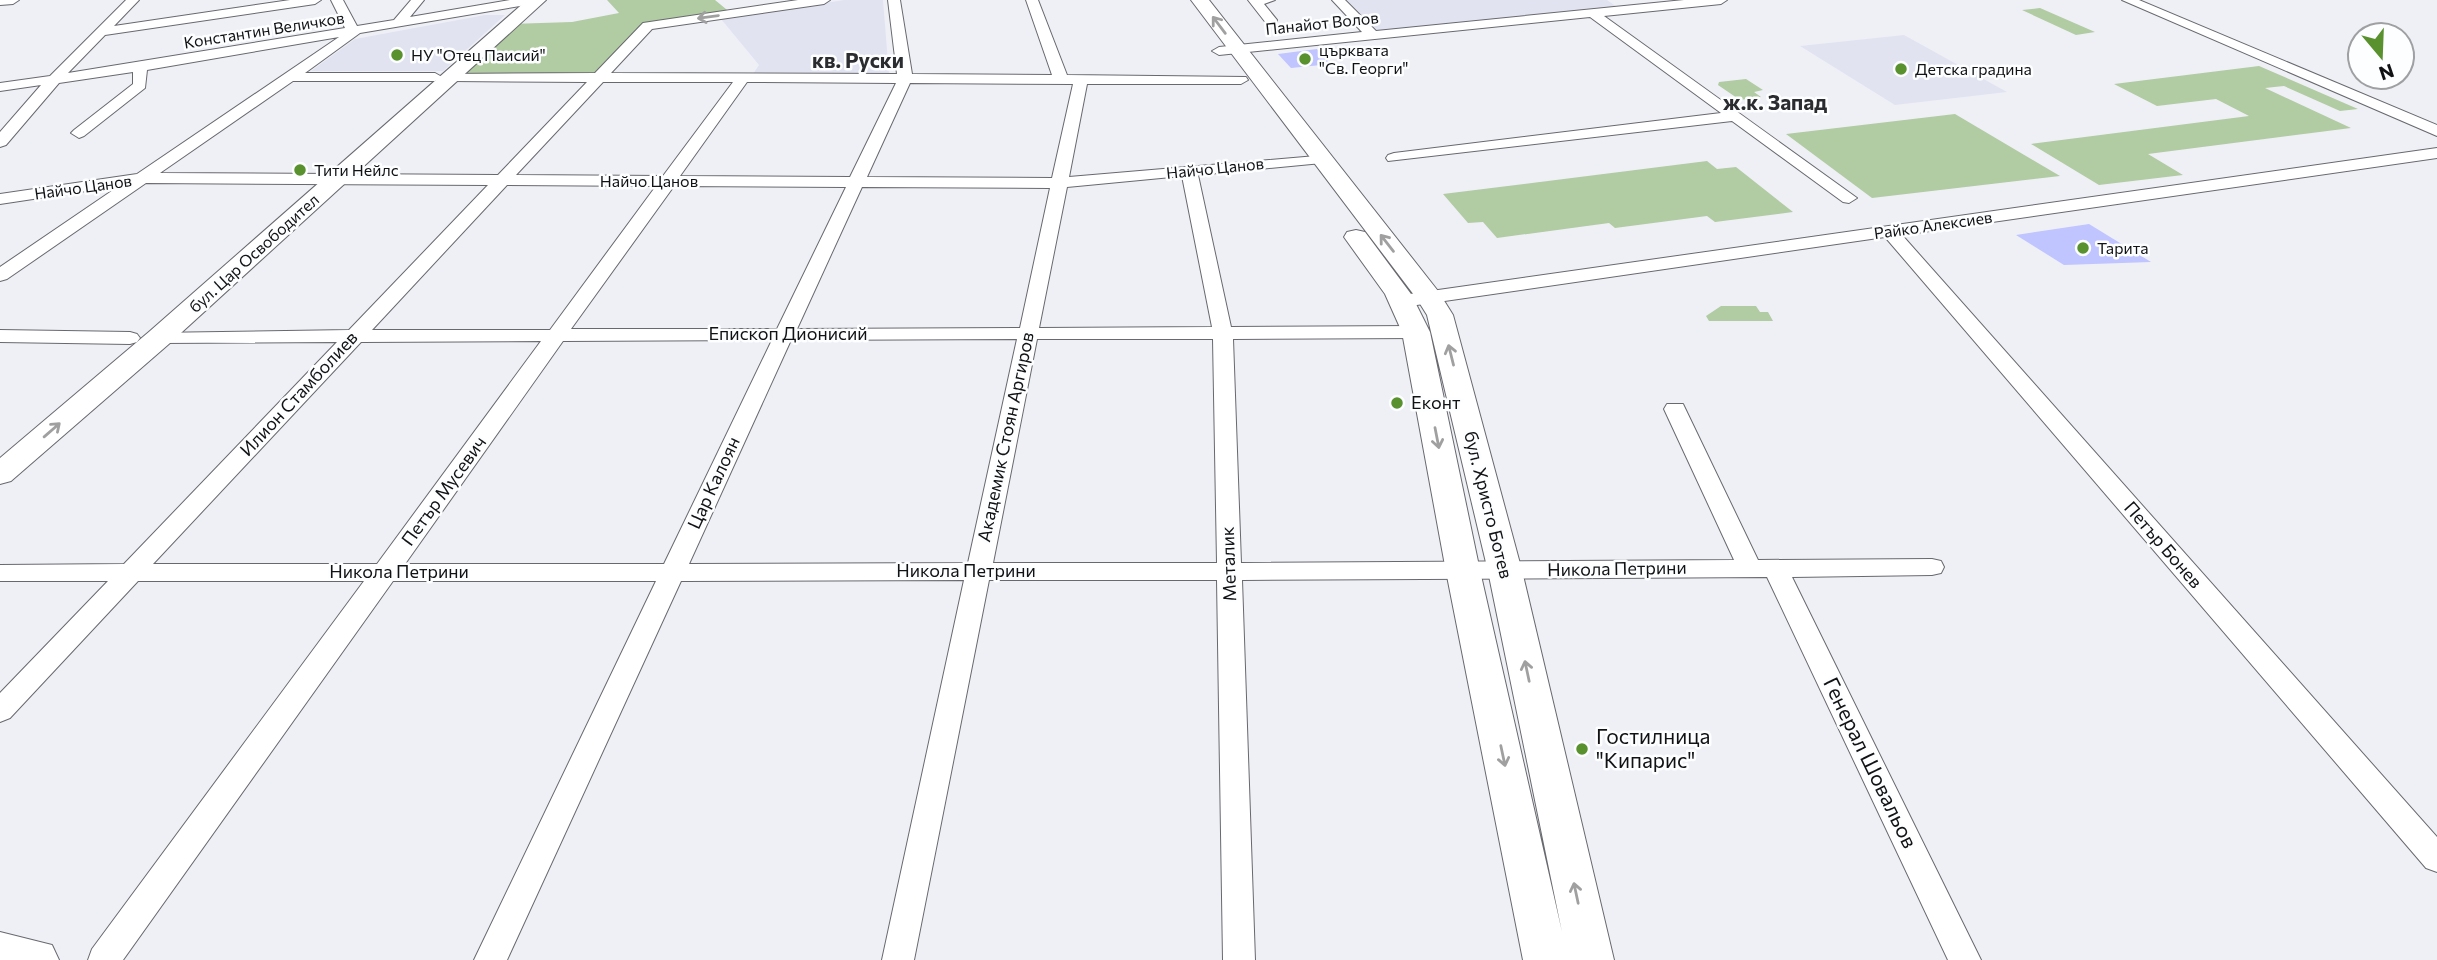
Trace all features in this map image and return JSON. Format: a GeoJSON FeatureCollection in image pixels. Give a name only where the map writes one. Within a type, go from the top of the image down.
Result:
{"type":"FeatureCollection","features":[{"type":"Feature","properties":{"kind":"main road","name":"бул. Христо Ботев"},"geometry":{"type":"LineString","coordinates":[[1182,0],[1322,158],[1410,316],[1546,960]]}},
{"type":"Feature","properties":{"kind":"main road","name":"бул. Христо Ботев"},"geometry":{"type":"LineString","coordinates":[[1200,0],[1228,50],[1241,80],[1410,316]]}},
{"type":"Feature","properties":{"kind":"main road","name":"бул. Цар Освободител"},"geometry":{"type":"LineString","coordinates":[[0,474],[160,337],[518,4]]}},
{"type":"Feature","properties":{"kind":"main road","name":"бул. Цар Освободител"},"geometry":{"type":"LineString","coordinates":[[0,445],[328,178]]}},
{"type":"Feature","properties":{"kind":"main road","name":"бул. Христо Ботев"},"geometry":{"type":"LineString","coordinates":[[1410,316],[1440,315],[1505,571],[1591,960]]}},
{"type":"Feature","properties":{"kind":"main road"},"geometry":{"type":"LineString","coordinates":[[0,953],[36,960]]}},
{"type":"Feature","properties":{"kind":"street"},"geometry":{"type":"LineString","coordinates":[[0,1],[13,0]]}},
{"type":"Feature","properties":{"kind":"street"},"geometry":{"type":"LineString","coordinates":[[0,142],[52,81],[133,0]]}},
{"type":"Feature","properties":{"kind":"street"},"geometry":{"type":"LineString","coordinates":[[101,32],[315,0]]}},
{"type":"Feature","properties":{"kind":"street"},"geometry":{"type":"LineString","coordinates":[[4,270],[354,33],[337,0]]}},
{"type":"Feature","properties":{"kind":"street"},"geometry":{"type":"LineString","coordinates":[[396,25],[418,0]]}},
{"type":"Feature","properties":{"kind":"street","name":"Илион Стамболиев"},"geometry":{"type":"LineString","coordinates":[[0,711],[648,26],[824,0]]}},
{"type":"Feature","properties":{"kind":"street"},"geometry":{"type":"LineString","coordinates":[[894,0],[905,78]]}},
{"type":"Feature","properties":{"kind":"street"},"geometry":{"type":"LineString","coordinates":[[1032,0],[1071,79]]}},
{"type":"Feature","properties":{"kind":"street"},"geometry":{"type":"LineString","coordinates":[[1269,0],[1254,1],[1270,20]]}},
{"type":"Feature","properties":{"kind":"street"},"geometry":{"type":"LineString","coordinates":[[1338,0],[1373,36]]}},
{"type":"Feature","properties":{"kind":"street"},"geometry":{"type":"LineString","coordinates":[[1626,0],[1638,9]]}},
{"type":"Feature","properties":{"kind":"street","name":"Панайот Волов"},"geometry":{"type":"LineString","coordinates":[[1228,50],[1721,0]]}},
{"type":"Feature","properties":{"kind":"street"},"geometry":{"type":"LineString","coordinates":[[2128,0],[2437,131]]}},
{"type":"Feature","properties":{"kind":"street","name":"Константин Величков"},"geometry":{"type":"LineString","coordinates":[[0,87],[354,33],[518,4]]}},
{"type":"Feature","properties":{"kind":"street"},"geometry":{"type":"LineString","coordinates":[[1592,13],[1849,198]]}},
{"type":"Feature","properties":{"kind":"street"},"geometry":{"type":"LineString","coordinates":[[79,133],[140,85],[141,67]]}},
{"type":"Feature","properties":{"kind":"street"},"geometry":{"type":"LineString","coordinates":[[287,77],[1241,80]]}},
{"type":"Feature","properties":{"kind":"street","name":"Петър Мусевич"},"geometry":{"type":"LineString","coordinates":[[112,948],[743,78]]}},
{"type":"Feature","properties":{"kind":"street","name":"Цар Калоян"},"geometry":{"type":"LineString","coordinates":[[490,960],[905,78]]}},
{"type":"Feature","properties":{"kind":"street","name":"Академик Стоян Аргиров"},"geometry":{"type":"LineString","coordinates":[[898,960],[1059,183],[1071,79]]}},
{"type":"Feature","properties":{"kind":"street"},"geometry":{"type":"LineString","coordinates":[[1394,158],[1735,116]]}},
{"type":"Feature","properties":{"kind":"street","name":"Райко Алексиев"},"geometry":{"type":"LineString","coordinates":[[1410,316],[1889,231],[2437,153]]}},
{"type":"Feature","properties":{"kind":"street","name":"Найчо Цанов"},"geometry":{"type":"LineString","coordinates":[[0,199],[142,178],[1059,183],[1322,158]]}},
{"type":"Feature","properties":{"kind":"street","name":"Металик"},"geometry":{"type":"LineString","coordinates":[[1189,171],[1223,333],[1239,960]]}},
{"type":"Feature","properties":{"kind":"street","name":"Петър Бонев"},"geometry":{"type":"LineString","coordinates":[[1889,231],[2437,859]]}},
{"type":"Feature","properties":{"kind":"street","name":"Епископ Дионисий"},"geometry":{"type":"LineString","coordinates":[[160,337],[1223,333],[1410,316]]}},
{"type":"Feature","properties":{"kind":"street"},"geometry":{"type":"LineString","coordinates":[[0,336],[130,338]]}},
{"type":"Feature","properties":{"kind":"street","name":"Генерал Шовальов"},"geometry":{"type":"LineString","coordinates":[[1675,409],[1762,567],[1965,960]]}},
{"type":"Feature","properties":{"kind":"street","name":"Никола Петрини"},"geometry":{"type":"LineString","coordinates":[[0,573],[1505,571],[1932,567]]}},
{"type":"Feature","properties":{"kind":"shaded area"},"geometry":{"type":"Polygon","coordinates":[[[844,0],[883,0],[889,74],[753,74],[759,65],[721,19],[844,0]]]}},
{"type":"Feature","properties":{"kind":"shaded area"},"geometry":{"type":"Polygon","coordinates":[[[1341,0],[1607,0],[1617,7],[1372,32],[1341,0]]]}},
{"type":"Feature","properties":{"kind":"shaded area","name":"НУ \"Отец Паисий\""},"geometry":{"type":"Polygon","coordinates":[[[485,15],[505,15],[443,71],[311,71],[355,39],[485,15]]]}},
{"type":"Feature","properties":{"kind":"shaded area","name":"Детска градина"},"geometry":{"type":"Polygon","coordinates":[[[1904,35],[2007,92],[1895,105],[1800,46],[1904,35]]]}},
{"type":"Feature","properties":{"kind":"green space"},"geometry":{"type":"Polygon","coordinates":[[[607,0],[715,0],[732,14],[648,26],[597,78],[452,77],[510,24],[572,22],[619,13],[607,0]]]}},
{"type":"Feature","properties":{"kind":"green space"},"geometry":{"type":"Polygon","coordinates":[[[2040,8],[2095,32],[2076,35],[2022,10],[2040,8]]]}},
{"type":"Feature","properties":{"kind":"green space"},"geometry":{"type":"Polygon","coordinates":[[[2259,66],[2358,109],[2340,111],[2284,86],[2265,88],[2351,128],[2148,154],[2183,175],[2099,185],[2031,144],[2249,116],[2216,99],[2157,106],[2114,84],[2259,66]]]}},
{"type":"Feature","properties":{"kind":"green space"},"geometry":{"type":"Polygon","coordinates":[[[1746,79],[1763,90],[1754,92],[1761,97],[1740,100],[1718,85],[1719,82],[1746,79]]]}},
{"type":"Feature","properties":{"kind":"green space"},"geometry":{"type":"Polygon","coordinates":[[[1955,114],[2060,176],[1872,198],[1786,134],[1955,114]]]}},
{"type":"Feature","properties":{"kind":"green space"},"geometry":{"type":"Polygon","coordinates":[[[1707,161],[1717,169],[1736,167],[1793,212],[1715,222],[1707,216],[1615,228],[1609,223],[1497,238],[1483,222],[1468,223],[1443,194],[1707,161]]]}},
{"type":"Feature","properties":{"kind":"green space"},"geometry":{"type":"Polygon","coordinates":[[[1721,306],[1756,306],[1760,312],[1768,312],[1773,321],[1709,321],[1706,316],[1721,306]]]}},
{"type":"Feature","properties":{"kind":"building","name":"църквата \"Св. Георги\""},"geometry":{"type":"Polygon","coordinates":[[[1317,49],[1331,64],[1291,68],[1278,54],[1317,49]]]}},
{"type":"Feature","properties":{"kind":"building","name":"Тарита"},"geometry":{"type":"Polygon","coordinates":[[[2089,224],[2151,262],[2064,265],[2016,235],[2089,224]]]}},
{"type":"Feature","properties":{"kind":"place","name":"НУ \"Отец Паисий\""},"geometry":{"type":"Point","coordinates":[397,55]}},
{"type":"Feature","properties":{"kind":"place","name":"църквата \"Св. Георги\""},"geometry":{"type":"Point","coordinates":[1305,59]}},
{"type":"Feature","properties":{"kind":"place","name":"Детска градина"},"geometry":{"type":"Point","coordinates":[1901,69]}},
{"type":"Feature","properties":{"kind":"place","name":"Тити Нейлс"},"geometry":{"type":"Point","coordinates":[300,170]}},
{"type":"Feature","properties":{"kind":"place","name":"Тарита"},"geometry":{"type":"Point","coordinates":[2083,248]}},
{"type":"Feature","properties":{"kind":"place","name":"Еконт"},"geometry":{"type":"Point","coordinates":[1397,403]}},
{"type":"Feature","properties":{"kind":"place","name":"Гостилница \"Кипарис\""},"geometry":{"type":"Point","coordinates":[1582,749]}},
{"type":"Feature","properties":{"kind":"district","name":"кв. Руски"},"geometry":{"type":"Point","coordinates":[858,61]}},
{"type":"Feature","properties":{"kind":"district","name":"ж.к. Запад"},"geometry":{"type":"Point","coordinates":[1775,103]}}]}
